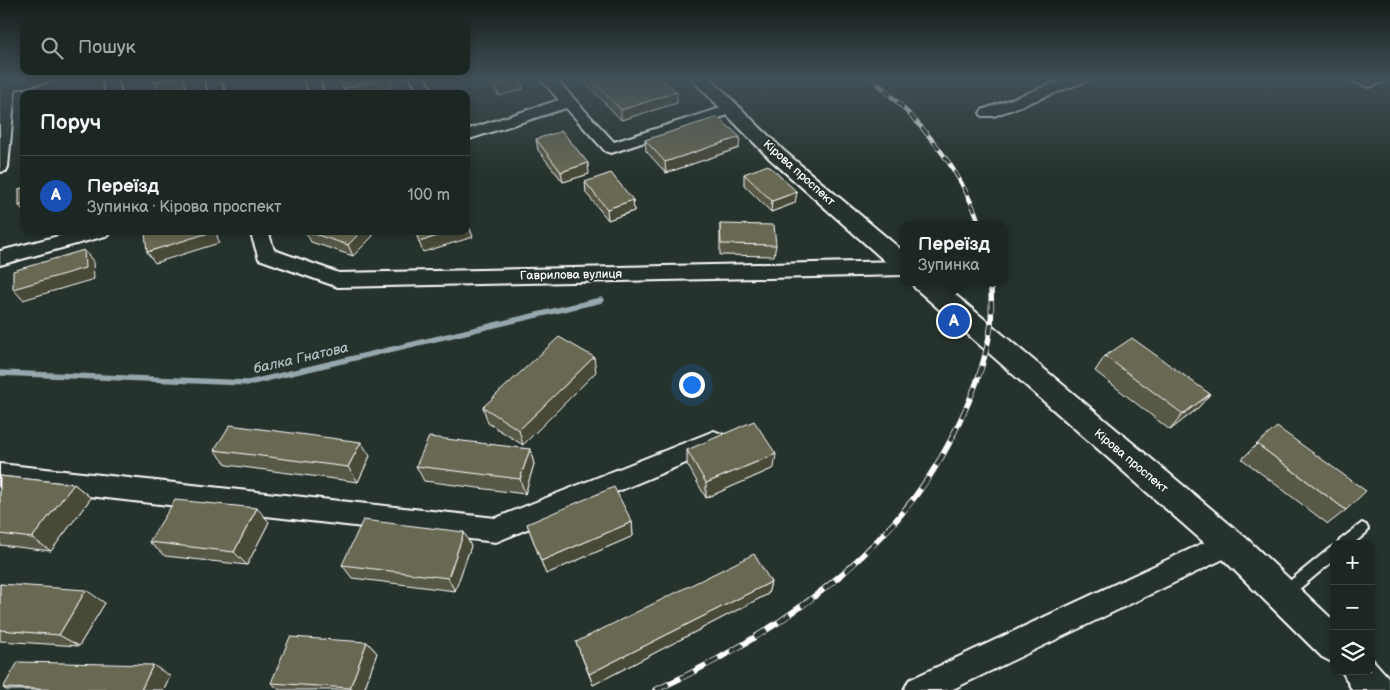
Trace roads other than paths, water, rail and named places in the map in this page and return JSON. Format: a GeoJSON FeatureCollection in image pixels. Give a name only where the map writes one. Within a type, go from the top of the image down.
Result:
{"type":"FeatureCollection","features":[{"type":"Feature","properties":{"kind":"street"},"geometry":{"type":"LineString","coordinates":[[0,167],[4,109]]}},
{"type":"Feature","properties":{"kind":"street"},"geometry":{"type":"LineString","coordinates":[[470,134],[547,109]]}},
{"type":"Feature","properties":{"kind":"street"},"geometry":{"type":"LineString","coordinates":[[576,109],[611,148],[731,109]]}},
{"type":"Feature","properties":{"kind":"street","name":"Кірова проспект"},"geometry":{"type":"LineString","coordinates":[[732,109],[777,155],[900,263]]}},
{"type":"Feature","properties":{"kind":"street"},"geometry":{"type":"LineString","coordinates":[[988,113],[998,109]]}},
{"type":"Feature","properties":{"kind":"street"},"geometry":{"type":"LineString","coordinates":[[0,258],[87,235]]}},
{"type":"Feature","properties":{"kind":"street","name":"Гаврилова вулиця"},"geometry":{"type":"LineString","coordinates":[[260,235],[266,254],[338,280],[900,266]]}},
{"type":"Feature","properties":{"kind":"street","name":"Кірова проспект"},"geometry":{"type":"LineString","coordinates":[[929,286],[1229,544],[1330,641]]}},
{"type":"Feature","properties":{"kind":"street"},"geometry":{"type":"LineString","coordinates":[[0,475],[496,530],[721,438]]}},
{"type":"Feature","properties":{"kind":"street"},"geometry":{"type":"LineString","coordinates":[[919,690],[1229,544]]}},
{"type":"Feature","properties":{"kind":"street"},"geometry":{"type":"LineString","coordinates":[[1363,675],[1374,690]]}},
{"type":"Feature","properties":{"kind":"lane"},"geometry":{"type":"LineString","coordinates":[[1349,540],[1362,529]]}},
{"type":"Feature","properties":{"kind":"lane"},"geometry":{"type":"LineString","coordinates":[[1283,594],[1330,555]]}},
{"type":"Feature","properties":{"kind":"waterway","name":"балка Гнатова"},"geometry":{"type":"LineString","coordinates":[[0,373],[248,383],[601,300]]}},
{"type":"Feature","properties":{"kind":"railway"},"geometry":{"type":"LineString","coordinates":[[904,109],[921,127],[948,162],[971,202],[978,221]]}},
{"type":"Feature","properties":{"kind":"railway"},"geometry":{"type":"LineString","coordinates":[[952,437],[971,397],[989,339],[991,286]]}},
{"type":"Feature","properties":{"kind":"railway"},"geometry":{"type":"LineString","coordinates":[[656,690],[744,644],[786,617],[864,555],[898,519],[928,479],[953,436]]}},
{"type":"Feature","properties":{"kind":"place","name":"Переїзд"},"geometry":{"type":"Point","coordinates":[954,321]}}]}
